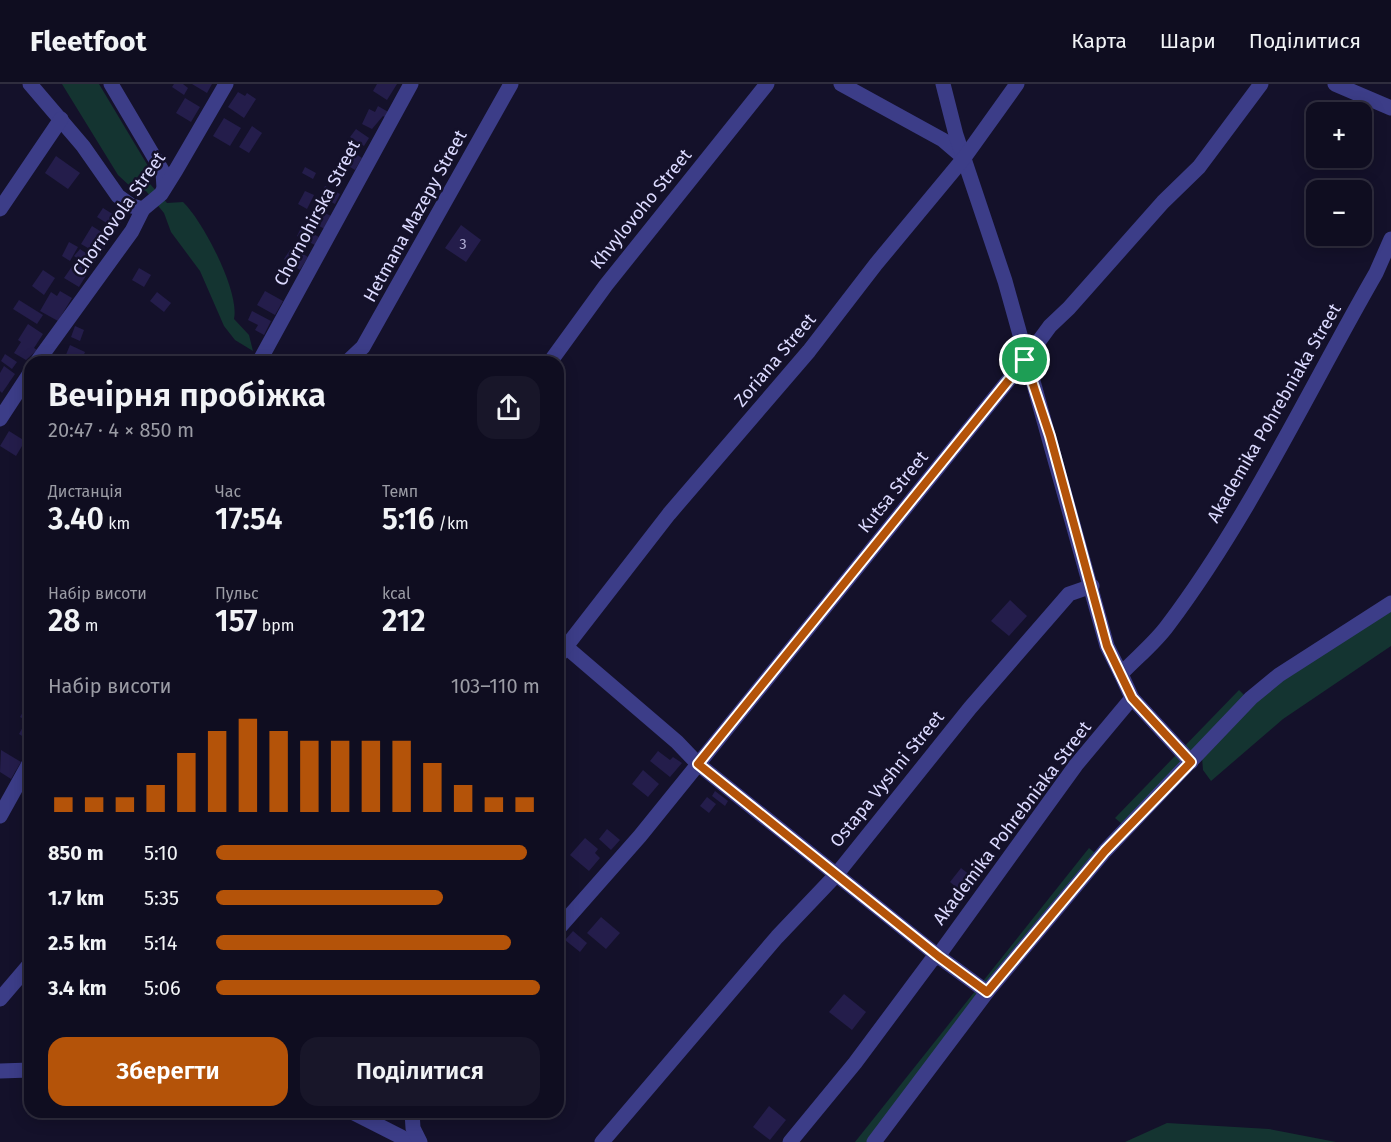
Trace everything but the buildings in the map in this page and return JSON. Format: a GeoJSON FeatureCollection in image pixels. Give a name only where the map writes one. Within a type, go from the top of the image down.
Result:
{"type":"FeatureCollection","features":[{"type":"Feature","properties":{"kind":"street"},"geometry":{"type":"LineString","coordinates":[[30,84],[61,119],[118,196],[132,206],[156,198],[163,172],[111,84]]}},
{"type":"Feature","properties":{"kind":"street","name":"Chornovola Street"},"geometry":{"type":"LineString","coordinates":[[41,356],[156,198],[226,84]]}},
{"type":"Feature","properties":{"kind":"street","name":"Chornohirska Street"},"geometry":{"type":"LineString","coordinates":[[264,356],[411,84]]}},
{"type":"Feature","properties":{"kind":"street","name":"Hetmana Mazepy Street"},"geometry":{"type":"LineString","coordinates":[[353,356],[363,347],[511,84]]}},
{"type":"Feature","properties":{"kind":"street","name":"Khvylovoho Street"},"geometry":{"type":"LineString","coordinates":[[554,356],[606,285],[766,84]]}},
{"type":"Feature","properties":{"kind":"street"},"geometry":{"type":"LineString","coordinates":[[841,84],[943,140],[964,158]]}},
{"type":"Feature","properties":{"kind":"street"},"geometry":{"type":"LineString","coordinates":[[943,84],[964,158],[1005,281],[1025,360],[1092,586],[1107,646],[1132,698],[1191,762]]}},
{"type":"Feature","properties":{"kind":"street","name":"Zoriana Street"},"geometry":{"type":"LineString","coordinates":[[564,644],[669,514],[809,351],[876,264],[964,158],[1017,84]]}},
{"type":"Feature","properties":{"kind":"street","name":"Kutsa Street"},"geometry":{"type":"LineString","coordinates":[[564,922],[640,836],[1025,360],[1050,326],[1069,308],[1163,202],[1199,167],[1261,84]]}},
{"type":"Feature","properties":{"kind":"street"},"geometry":{"type":"LineString","coordinates":[[1335,84],[1391,108]]}},
{"type":"Feature","properties":{"kind":"street"},"geometry":{"type":"LineString","coordinates":[[0,209],[61,119]]}},
{"type":"Feature","properties":{"kind":"street","name":"Akademika Pohrebniaka Street"},"geometry":{"type":"LineString","coordinates":[[1121,674],[1167,627],[1229,532],[1377,273],[1391,239]]}},
{"type":"Feature","properties":{"kind":"street"},"geometry":{"type":"LineString","coordinates":[[0,419],[24,382]]}},
{"type":"Feature","properties":{"kind":"street","name":"Ostapa Vyshni Street"},"geometry":{"type":"LineString","coordinates":[[602,1142],[777,937],[836,875],[970,708],[1069,594],[1092,586]]}},
{"type":"Feature","properties":{"kind":"street"},"geometry":{"type":"LineString","coordinates":[[874,1142],[987,992],[1105,851],[1266,685],[1391,603]]}},
{"type":"Feature","properties":{"kind":"street"},"geometry":{"type":"LineString","coordinates":[[564,650],[677,742],[698,764],[938,956],[987,992]]}},
{"type":"Feature","properties":{"kind":"street","name":"Akademika Pohrebniaka Street"},"geometry":{"type":"LineString","coordinates":[[790,1142],[855,1063],[931,961],[938,956],[1076,765],[1132,698]]}},
{"type":"Feature","properties":{"kind":"street"},"geometry":{"type":"LineString","coordinates":[[0,816],[24,773]]}},
{"type":"Feature","properties":{"kind":"street"},"geometry":{"type":"LineString","coordinates":[[0,999],[24,971]]}},
{"type":"Feature","properties":{"kind":"street"},"geometry":{"type":"LineString","coordinates":[[0,1071],[24,1070]]}},
{"type":"Feature","properties":{"kind":"street"},"geometry":{"type":"LineString","coordinates":[[364,1118],[411,1142]]}},
{"type":"Feature","properties":{"kind":"street"},"geometry":{"type":"LineString","coordinates":[[412,1118],[413,1128],[420,1142]]}},
{"type":"Feature","properties":{"kind":"green space"},"geometry":{"type":"Polygon","coordinates":[[[62,84],[99,84],[148,166],[150,184],[167,203],[183,202],[191,211],[210,240],[226,275],[234,307],[234,319],[249,335],[253,351],[235,340],[224,326],[200,271],[171,232],[164,213],[146,191],[131,187],[118,175],[62,84]]]}},
{"type":"Feature","properties":{"kind":"green space"},"geometry":{"type":"Polygon","coordinates":[[[1391,610],[1391,646],[1283,719],[1211,781],[1203,770],[1202,757],[1269,690],[1391,610]]]}},
{"type":"Feature","properties":{"kind":"green space"},"geometry":{"type":"Polygon","coordinates":[[[1239,690],[1246,697],[1122,824],[1115,818],[1239,690]]]}},
{"type":"Feature","properties":{"kind":"green space"},"geometry":{"type":"Polygon","coordinates":[[[1089,848],[1095,853],[868,1142],[855,1142],[1089,848]]]}},
{"type":"Feature","properties":{"kind":"green space"},"geometry":{"type":"Polygon","coordinates":[[[1167,1123],[1269,1129],[1336,1142],[1125,1142],[1167,1123]]]}},
{"type":"Feature","properties":{"kind":"route"},"geometry":{"type":"LineString","coordinates":[[1025,360],[1050,436],[1107,646],[1132,698],[1151,722],[1191,762],[1105,851],[987,992],[938,956],[698,764],[1025,360]]}}]}
